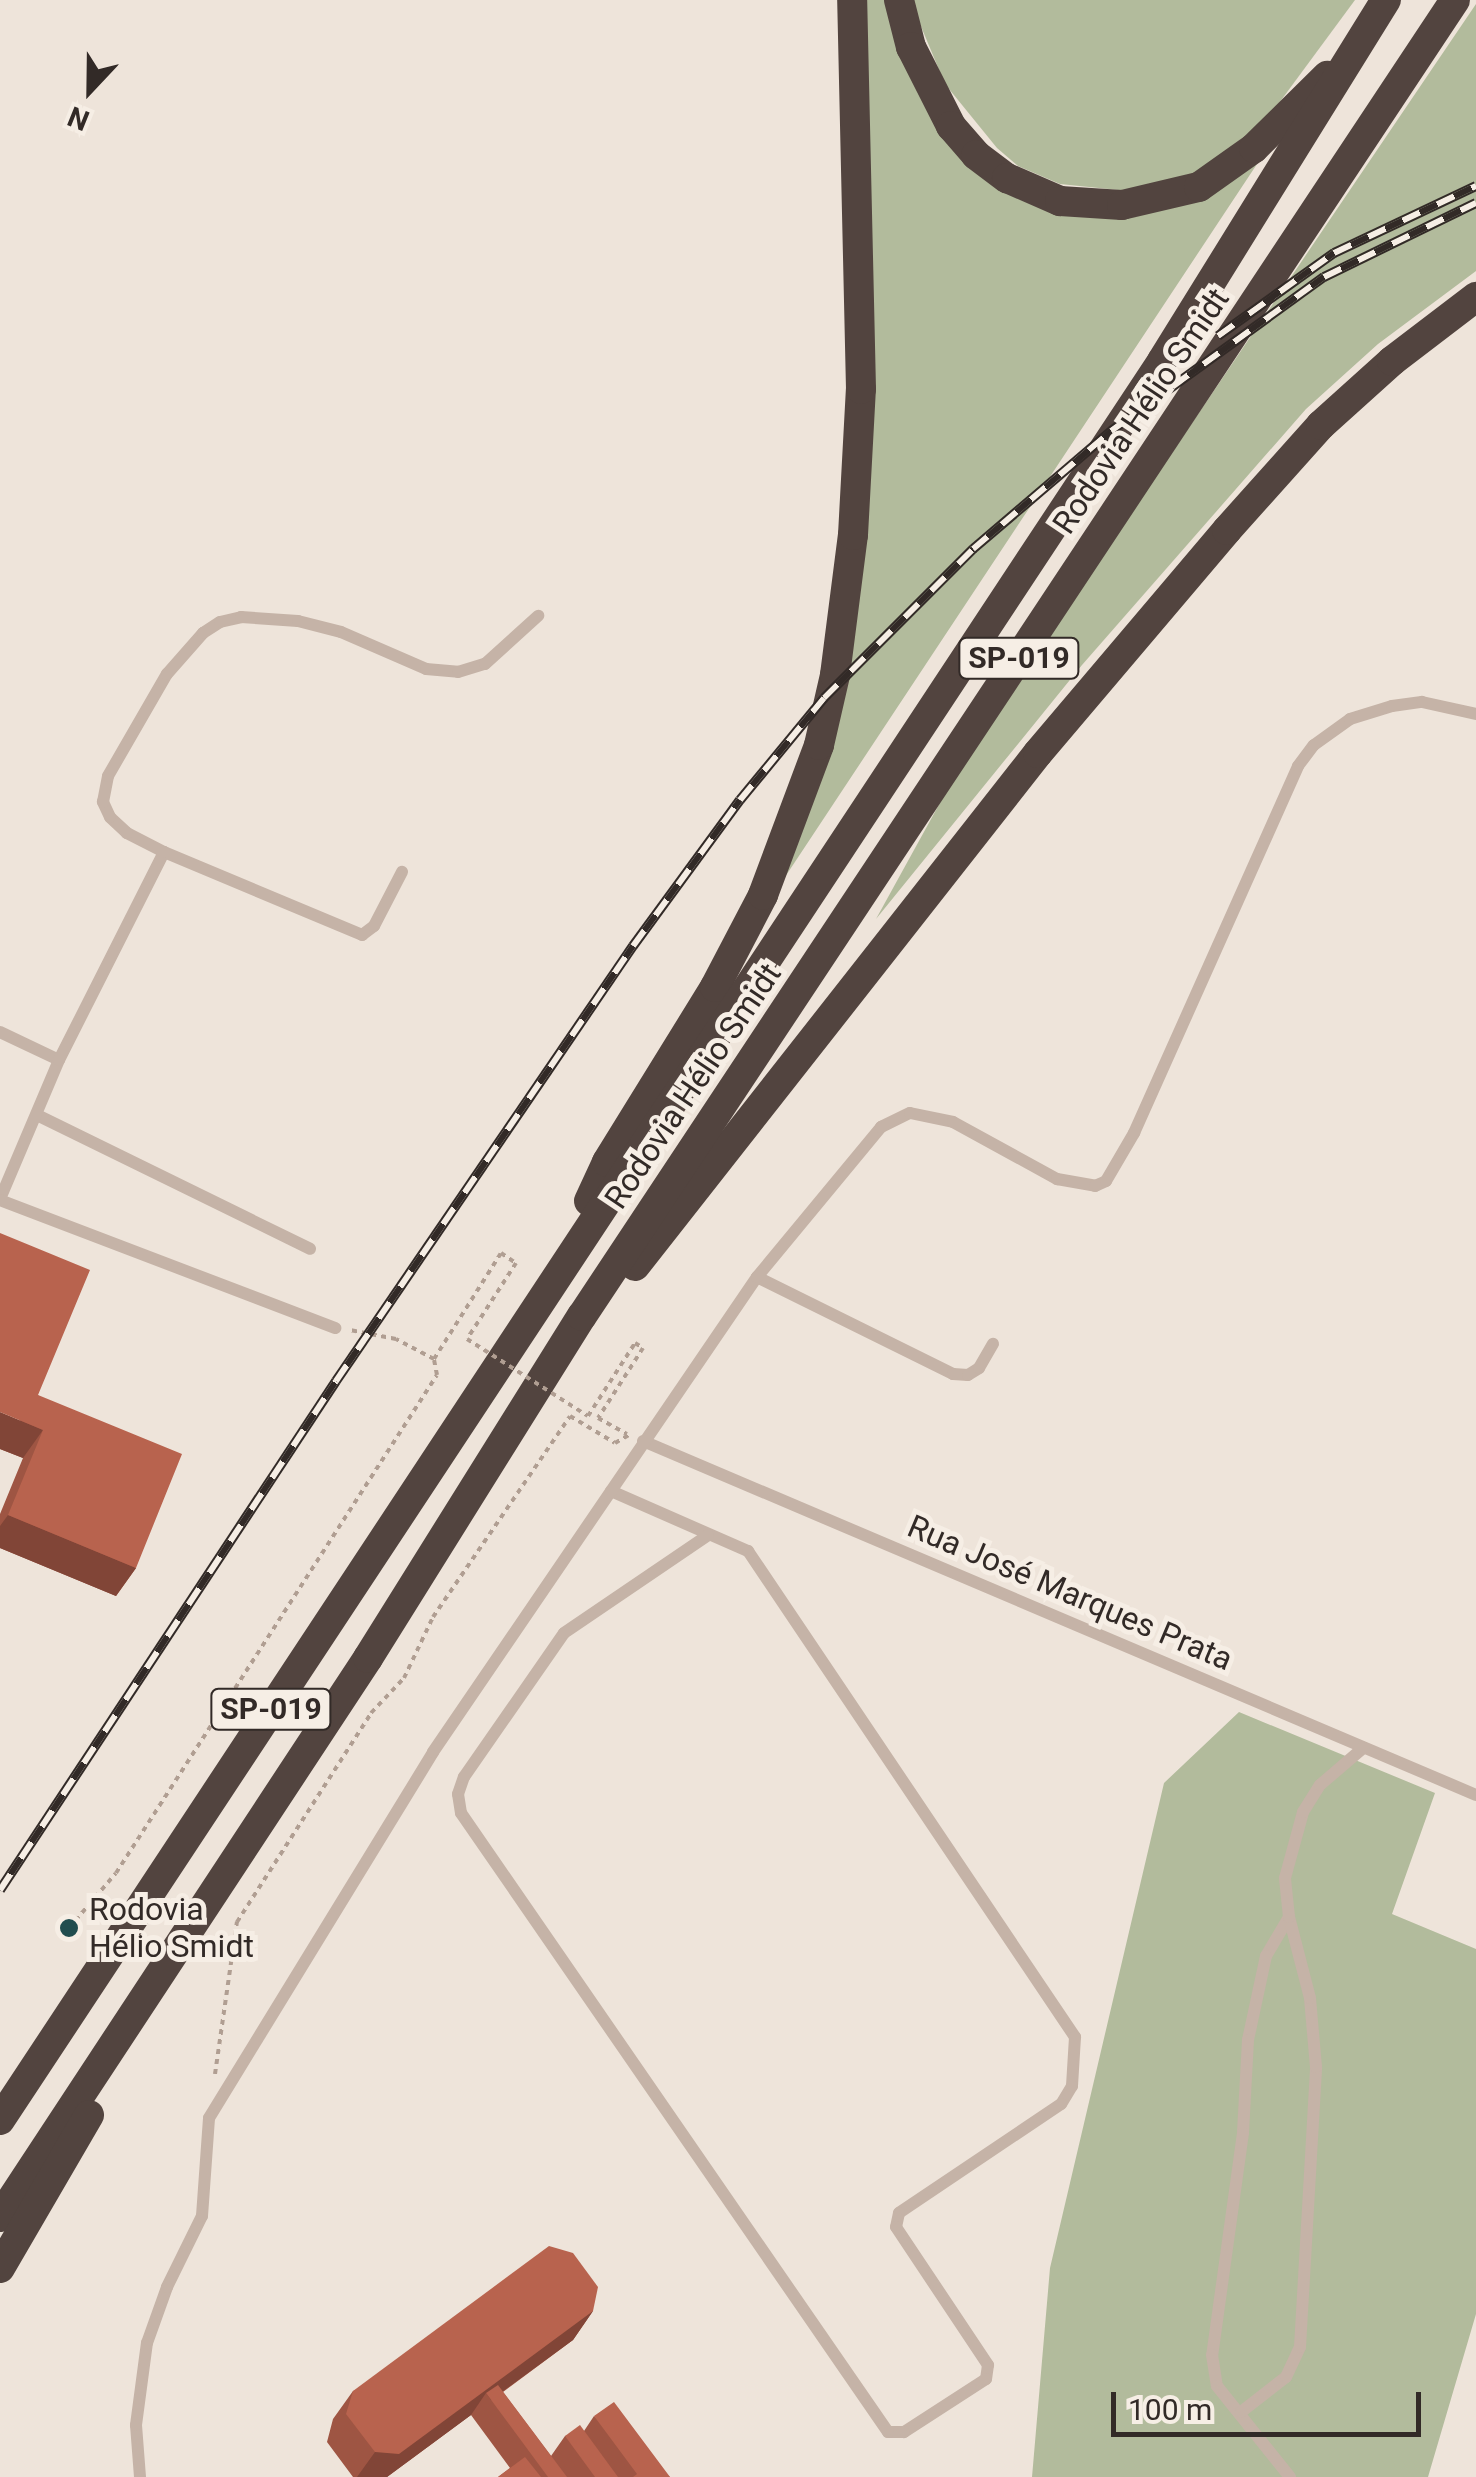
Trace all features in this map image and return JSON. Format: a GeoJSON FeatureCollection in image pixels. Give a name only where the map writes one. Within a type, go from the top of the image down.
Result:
{"type":"FeatureCollection","features":[{"type":"Feature","properties":{"kind":"highway"},"geometry":{"type":"LineString","coordinates":[[542,1298],[607,1162],[739,944],[763,896],[819,744],[847,596],[861,390],[852,0]]}},
{"type":"Feature","properties":{"kind":"highway"},"geometry":{"type":"LineString","coordinates":[[899,0],[928,88],[950,126],[976,156],[1034,193],[1088,205],[1154,200],[1199,186],[1254,148],[1354,50]]}},
{"type":"Feature","properties":{"kind":"highway","name":"Rodovia Hélio Smidt"},"geometry":{"type":"LineString","coordinates":[[0,2120],[1162,361],[1386,0]]}},
{"type":"Feature","properties":{"kind":"highway","name":"Rodovia Hélio Smidt"},"geometry":{"type":"LineString","coordinates":[[0,2217],[132,2020],[582,1316],[1456,0]]}},
{"type":"Feature","properties":{"kind":"highway"},"geometry":{"type":"LineString","coordinates":[[582,1316],[636,1265],[676,1218],[979,826],[1227,530],[1321,424],[1392,360],[1476,297]]}},
{"type":"Feature","properties":{"kind":"highway"},"geometry":{"type":"LineString","coordinates":[[0,2268],[84,2127],[132,2020]]}},
{"type":"Feature","properties":{"kind":"lane"},"geometry":{"type":"LineString","coordinates":[[402,872],[374,926],[362,935],[127,833],[110,817],[104,802],[108,776],[167,674],[203,633],[220,622],[254,616],[298,621],[341,632],[426,669],[458,672],[485,664],[538,616]]}},
{"type":"Feature","properties":{"kind":"lane"},"geometry":{"type":"LineString","coordinates":[[140,2477],[136,2425],[147,2343],[167,2288],[202,2216],[209,2118],[433,1752],[758,1277],[881,1127],[910,1113],[953,1122],[1057,1179],[1094,1186],[1106,1180],[1134,1132],[1298,766],[1314,745],[1350,719],[1392,706],[1422,702],[1476,714]]}},
{"type":"Feature","properties":{"kind":"lane"},"geometry":{"type":"LineString","coordinates":[[164,852],[60,1060],[0,1200],[336,1328]]}},
{"type":"Feature","properties":{"kind":"lane"},"geometry":{"type":"LineString","coordinates":[[0,1032],[60,1060]]}},
{"type":"Feature","properties":{"kind":"lane"},"geometry":{"type":"LineString","coordinates":[[36,1114],[310,1249]]}},
{"type":"Feature","properties":{"kind":"lane"},"geometry":{"type":"LineString","coordinates":[[758,1277],[953,1374],[968,1375],[979,1368],[993,1344]]}},
{"type":"Feature","properties":{"kind":"lane","name":"Rua José Marques Prata"},"geometry":{"type":"LineString","coordinates":[[643,1440],[1476,1795]]}},
{"type":"Feature","properties":{"kind":"lane"},"geometry":{"type":"LineString","coordinates":[[611,1491],[748,1551],[1075,2038],[1072,2086],[1062,2104],[899,2213],[896,2227],[988,2365],[986,2379],[904,2432],[888,2432],[461,1814],[458,1794],[464,1776],[564,1633],[708,1535]]}},
{"type":"Feature","properties":{"kind":"lane"},"geometry":{"type":"LineString","coordinates":[[1241,2412],[1286,2376],[1300,2347],[1316,2067],[1310,1998],[1289,1917],[1285,1878],[1303,1812],[1320,1785],[1363,1748]]}},
{"type":"Feature","properties":{"kind":"lane"},"geometry":{"type":"LineString","coordinates":[[1289,1917],[1266,1956],[1248,2040],[1243,2133],[1212,2354],[1218,2386],[1290,2477]]}},
{"type":"Feature","properties":{"kind":"path"},"geometry":{"type":"LineString","coordinates":[[69,1928],[116,1874],[438,1375],[434,1359],[501,1254],[516,1263],[467,1339],[588,1416],[635,1343],[642,1348],[598,1418],[627,1434],[615,1443],[570,1416],[433,1616],[404,1678],[371,1713],[236,1922],[214,2079]]}},
{"type":"Feature","properties":{"kind":"path"},"geometry":{"type":"LineString","coordinates":[[336,1328],[396,1338],[434,1359]]}},
{"type":"Feature","properties":{"kind":"green space"},"geometry":{"type":"Polygon","coordinates":[[[863,0],[885,0],[958,152],[1134,217],[1202,198],[1261,158],[785,877],[845,672],[863,0]]]}},
{"type":"Feature","properties":{"kind":"green space"},"geometry":{"type":"Polygon","coordinates":[[[910,0],[1355,0],[1268,118],[1199,172],[1128,191],[1060,184],[1018,166],[997,148],[945,84],[910,0]]]}},
{"type":"Feature","properties":{"kind":"green space"},"geometry":{"type":"Polygon","coordinates":[[[1476,4],[1476,271],[1378,344],[1306,409],[1082,665],[876,919],[963,761],[1476,4]]]}},
{"type":"Feature","properties":{"kind":"green space"},"geometry":{"type":"Polygon","coordinates":[[[1239,1712],[1435,1793],[1392,1914],[1476,1949],[1476,2314],[1428,2477],[1032,2477],[1050,2268],[1164,1783],[1239,1712]]]}},
{"type":"Feature","properties":{"kind":"building"},"geometry":{"type":"Polygon","coordinates":[[[0,1233],[90,1270],[38,1395],[182,1454],[136,1568],[8,1515],[43,1430],[0,1412],[0,1233]]]}},
{"type":"Feature","properties":{"kind":"building"},"geometry":{"type":"Polygon","coordinates":[[[549,2246],[573,2253],[598,2287],[593,2311],[399,2454],[375,2452],[346,2414],[353,2391],[549,2246]]]}},
{"type":"Feature","properties":{"kind":"building"},"geometry":{"type":"Polygon","coordinates":[[[498,2385],[567,2477],[548,2477],[486,2393],[498,2385]]]}},
{"type":"Feature","properties":{"kind":"building"},"geometry":{"type":"Polygon","coordinates":[[[614,2402],[670,2477],[633,2477],[637,2474],[594,2416],[614,2402]]]}},
{"type":"Feature","properties":{"kind":"building"},"geometry":{"type":"Polygon","coordinates":[[[580,2425],[618,2477],[595,2477],[565,2436],[580,2425]]]}},
{"type":"Feature","properties":{"kind":"building"},"geometry":{"type":"Polygon","coordinates":[[[525,2457],[541,2477],[498,2477],[525,2457]]]}},
{"type":"Feature","properties":{"kind":"railway"},"geometry":{"type":"LineString","coordinates":[[1218,336],[1334,253],[1476,186]]}},
{"type":"Feature","properties":{"kind":"railway"},"geometry":{"type":"LineString","coordinates":[[0,1890],[336,1381],[633,946],[740,800],[824,698],[973,549],[1111,431],[1324,277],[1476,203]]}},
{"type":"Feature","properties":{"kind":"place","name":"Rodovia Hélio Smidt"},"geometry":{"type":"Point","coordinates":[69,1928]}}]}
